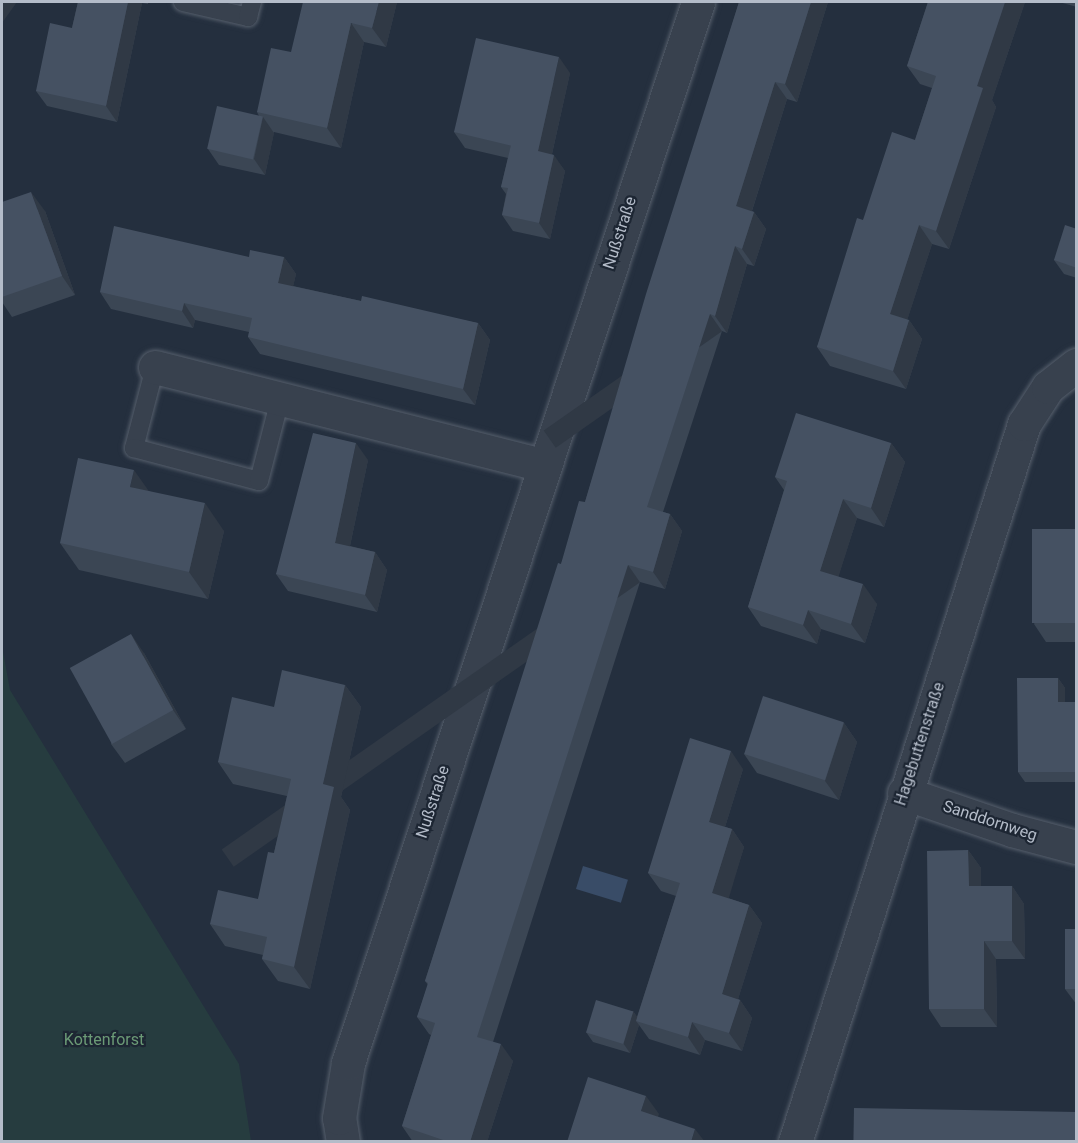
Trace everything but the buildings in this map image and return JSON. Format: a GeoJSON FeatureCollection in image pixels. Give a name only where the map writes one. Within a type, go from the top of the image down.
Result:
{"type":"FeatureCollection","features":[{"type":"Feature","properties":{"kind":"street","name":"Nußstraße"},"geometry":{"type":"LineString","coordinates":[[344,1142],[339,1118],[348,1063],[543,465],[698,2]]}},
{"type":"Feature","properties":{"kind":"street","name":"Hagebuttenstraße"},"geometry":{"type":"LineString","coordinates":[[795,1142],[904,793],[1024,424],[1048,387],[1077,364]]}},
{"type":"Feature","properties":{"kind":"street"},"geometry":{"type":"LineString","coordinates":[[155,367],[543,465]]}},
{"type":"Feature","properties":{"kind":"street","name":"Sanddornweg"},"geometry":{"type":"LineString","coordinates":[[904,793],[1012,830],[1077,847]]}},
{"type":"Feature","properties":{"kind":"lane"},"geometry":{"type":"LineString","coordinates":[[183,2],[248,17],[252,2]]}},
{"type":"Feature","properties":{"kind":"lane"},"geometry":{"type":"LineString","coordinates":[[155,367],[134,448],[259,481],[280,399]]}},
{"type":"Feature","properties":{"kind":"green space","name":"Kottenforst"},"geometry":{"type":"Polygon","coordinates":[[[2,646],[10,690],[239,1064],[251,1141],[2,1141],[2,646]]]}},
{"type":"Feature","properties":{"kind":"water"},"geometry":{"type":"Polygon","coordinates":[[[583,866],[628,880],[621,903],[576,889],[583,866]]]}}]}
